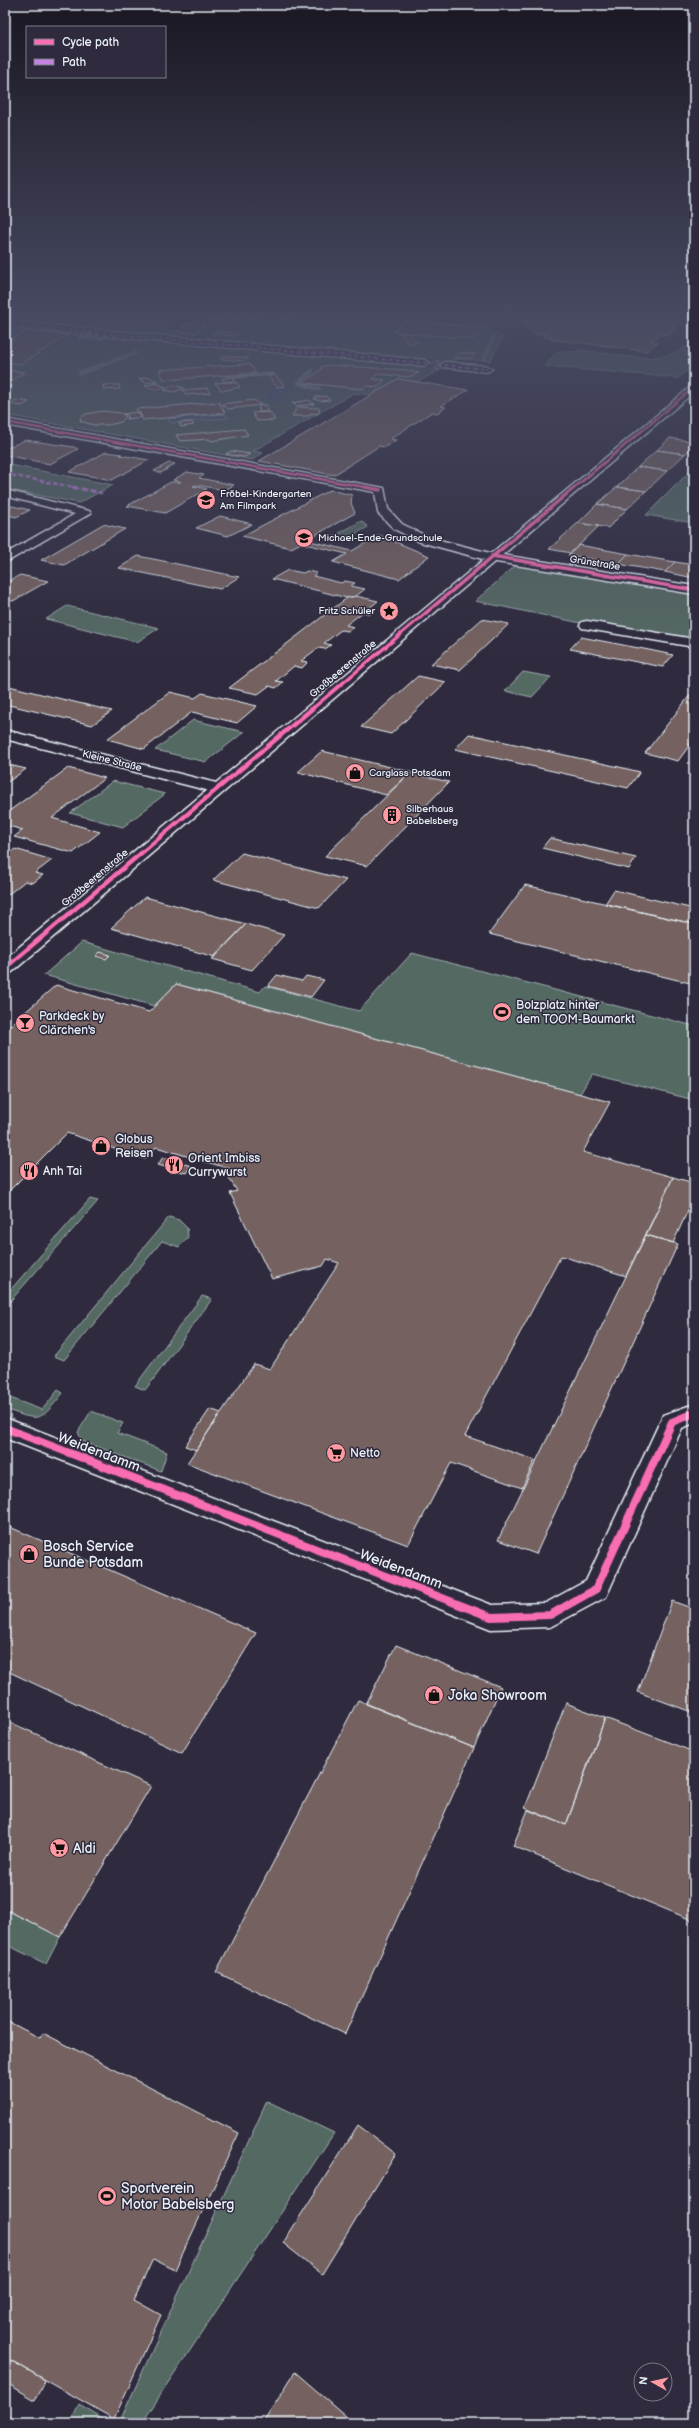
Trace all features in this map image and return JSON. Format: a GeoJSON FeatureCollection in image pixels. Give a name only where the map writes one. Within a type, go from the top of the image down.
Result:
{"type":"FeatureCollection","features":[{"type":"Feature","properties":{"kind":"street","name":"Grünstraße"},"geometry":{"type":"LineString","coordinates":[[45,429],[380,490],[379,506],[383,513],[401,529],[436,544],[492,556],[694,590]]}},
{"type":"Feature","properties":{"kind":"street","name":"Großbeerenstraße"},"geometry":{"type":"LineString","coordinates":[[5,968],[643,429]]}},
{"type":"Feature","properties":{"kind":"street"},"geometry":{"type":"LineString","coordinates":[[5,493],[85,513],[5,559]]}},
{"type":"Feature","properties":{"kind":"street"},"geometry":{"type":"LineString","coordinates":[[587,625],[694,643]]}},
{"type":"Feature","properties":{"kind":"street","name":"Kleine Straße"},"geometry":{"type":"LineString","coordinates":[[5,734],[218,788]]}},
{"type":"Feature","properties":{"kind":"street","name":"Weidendamm"},"geometry":{"type":"LineString","coordinates":[[5,1428],[492,1617],[543,1616],[550,1615],[596,1588],[672,1422],[694,1413]]}},
{"type":"Feature","properties":{"kind":"green space"},"geometry":{"type":"Polygon","coordinates":[[[84,429],[291,429],[253,451],[263,453],[252,460],[84,429]]]}},
{"type":"Feature","properties":{"kind":"green space"},"geometry":{"type":"Polygon","coordinates":[[[5,464],[113,485],[79,503],[5,489],[5,464]]]}},
{"type":"Feature","properties":{"kind":"green space"},"geometry":{"type":"Polygon","coordinates":[[[694,467],[694,523],[646,515],[694,467]]]}},
{"type":"Feature","properties":{"kind":"green space"},"geometry":{"type":"Polygon","coordinates":[[[361,521],[368,527],[346,539],[334,536],[361,521]]]}},
{"type":"Feature","properties":{"kind":"green space"},"geometry":{"type":"Polygon","coordinates":[[[523,564],[694,593],[694,641],[576,622],[475,601],[514,567],[523,564]]]}},
{"type":"Feature","properties":{"kind":"green space"},"geometry":{"type":"Polygon","coordinates":[[[67,606],[159,628],[137,642],[46,619],[67,606]]]}},
{"type":"Feature","properties":{"kind":"green space"},"geometry":{"type":"Polygon","coordinates":[[[523,672],[551,677],[532,697],[505,691],[523,672]]]}},
{"type":"Feature","properties":{"kind":"green space"},"geometry":{"type":"Polygon","coordinates":[[[193,720],[244,732],[206,762],[155,750],[193,720]]]}},
{"type":"Feature","properties":{"kind":"green space"},"geometry":{"type":"Polygon","coordinates":[[[113,781],[165,794],[123,827],[70,813],[113,781]]]}},
{"type":"Feature","properties":{"kind":"green space"},"geometry":{"type":"Polygon","coordinates":[[[82,942],[260,992],[265,986],[359,1011],[412,953],[694,1026],[694,1100],[592,1074],[580,1094],[176,984],[154,1006],[44,975],[82,942]]]}},
{"type":"Feature","properties":{"kind":"green space"},"geometry":{"type":"Polygon","coordinates":[[[90,1199],[98,1201],[5,1307],[5,1296],[90,1199]]]}},
{"type":"Feature","properties":{"kind":"green space"},"geometry":{"type":"Polygon","coordinates":[[[169,1217],[179,1220],[187,1228],[188,1237],[179,1247],[162,1241],[64,1360],[54,1356],[169,1217]]]}},
{"type":"Feature","properties":{"kind":"green space"},"geometry":{"type":"Polygon","coordinates":[[[202,1296],[212,1299],[153,1380],[145,1390],[135,1386],[202,1296]]]}},
{"type":"Feature","properties":{"kind":"green space"},"geometry":{"type":"Polygon","coordinates":[[[58,1390],[63,1393],[49,1410],[38,1417],[26,1416],[5,1409],[5,1396],[42,1410],[58,1390]]]}},
{"type":"Feature","properties":{"kind":"green space"},"geometry":{"type":"Polygon","coordinates":[[[91,1411],[123,1423],[117,1433],[167,1452],[161,1471],[82,1441],[78,1432],[91,1411]]]}},
{"type":"Feature","properties":{"kind":"green space"},"geometry":{"type":"Polygon","coordinates":[[[5,1909],[60,1937],[46,1964],[5,1944],[5,1909]]]}},
{"type":"Feature","properties":{"kind":"green space"},"geometry":{"type":"Polygon","coordinates":[[[267,2101],[334,2133],[142,2423],[119,2423],[267,2101]]]}},
{"type":"Feature","properties":{"kind":"green space"},"geometry":{"type":"Polygon","coordinates":[[[79,2405],[110,2423],[70,2423],[79,2405]]]}},
{"type":"Feature","properties":{"kind":"building"},"geometry":{"type":"Polygon","coordinates":[[[244,429],[248,435],[211,441],[209,439],[180,441],[176,435],[244,429]]]}},
{"type":"Feature","properties":{"kind":"building"},"geometry":{"type":"Polygon","coordinates":[[[313,429],[405,429],[390,439],[396,440],[385,447],[379,446],[334,475],[259,461],[313,429]]]}},
{"type":"Feature","properties":{"kind":"building"},"geometry":{"type":"Polygon","coordinates":[[[670,438],[694,442],[694,445],[685,454],[657,450],[670,438]]]}},
{"type":"Feature","properties":{"kind":"building"},"geometry":{"type":"Polygon","coordinates":[[[25,440],[74,447],[78,449],[50,464],[5,455],[5,449],[25,440]]]}},
{"type":"Feature","properties":{"kind":"building"},"geometry":{"type":"Polygon","coordinates":[[[657,450],[685,454],[667,471],[638,467],[657,450]]]}},
{"type":"Feature","properties":{"kind":"building"},"geometry":{"type":"Polygon","coordinates":[[[231,451],[250,454],[244,457],[226,454],[231,451]]]}},
{"type":"Feature","properties":{"kind":"building"},"geometry":{"type":"Polygon","coordinates":[[[106,452],[149,460],[112,480],[69,472],[106,452]]]}},
{"type":"Feature","properties":{"kind":"building"},"geometry":{"type":"Polygon","coordinates":[[[169,463],[175,464],[161,473],[154,471],[169,463]]]}},
{"type":"Feature","properties":{"kind":"building"},"geometry":{"type":"Polygon","coordinates":[[[638,467],[667,471],[646,491],[617,487],[638,467]]]}},
{"type":"Feature","properties":{"kind":"building"},"geometry":{"type":"Polygon","coordinates":[[[187,472],[204,475],[199,478],[234,485],[225,490],[196,485],[193,486],[207,489],[165,513],[127,506],[171,482],[181,482],[173,480],[187,472]]]}},
{"type":"Feature","properties":{"kind":"building"},"geometry":{"type":"Polygon","coordinates":[[[617,487],[646,491],[627,509],[597,504],[617,487]]]}},
{"type":"Feature","properties":{"kind":"building"},"geometry":{"type":"Polygon","coordinates":[[[330,490],[352,495],[351,503],[355,513],[306,540],[352,551],[379,535],[429,556],[399,579],[333,562],[347,554],[301,543],[291,548],[242,536],[330,490]]]}},
{"type":"Feature","properties":{"kind":"building"},"geometry":{"type":"Polygon","coordinates":[[[597,504],[627,509],[608,528],[578,523],[597,504]]]}},
{"type":"Feature","properties":{"kind":"building"},"geometry":{"type":"Polygon","coordinates":[[[12,506],[30,510],[16,517],[5,514],[5,509],[12,506]]]}},
{"type":"Feature","properties":{"kind":"building"},"geometry":{"type":"Polygon","coordinates":[[[220,516],[252,524],[228,536],[196,528],[220,516]]]}},
{"type":"Feature","properties":{"kind":"building"},"geometry":{"type":"Polygon","coordinates":[[[578,523],[599,526],[571,553],[549,549],[578,523]]]}},
{"type":"Feature","properties":{"kind":"building"},"geometry":{"type":"Polygon","coordinates":[[[103,524],[125,529],[64,565],[41,560],[103,524]]]}},
{"type":"Feature","properties":{"kind":"building"},"geometry":{"type":"Polygon","coordinates":[[[579,545],[628,554],[618,564],[568,555],[579,545]]]}},
{"type":"Feature","properties":{"kind":"building"},"geometry":{"type":"Polygon","coordinates":[[[628,554],[675,562],[665,572],[618,564],[628,554]]]}},
{"type":"Feature","properties":{"kind":"building"},"geometry":{"type":"Polygon","coordinates":[[[138,556],[239,577],[220,589],[119,568],[138,556]]]}},
{"type":"Feature","properties":{"kind":"building"},"geometry":{"type":"Polygon","coordinates":[[[675,562],[694,565],[694,578],[665,572],[675,562]]]}},
{"type":"Feature","properties":{"kind":"building"},"geometry":{"type":"Polygon","coordinates":[[[288,570],[303,573],[307,571],[317,573],[313,576],[341,583],[345,581],[355,583],[351,586],[365,589],[356,596],[347,598],[272,579],[288,570]]]}},
{"type":"Feature","properties":{"kind":"building"},"geometry":{"type":"Polygon","coordinates":[[[20,575],[48,581],[13,601],[5,599],[5,583],[20,575]]]}},
{"type":"Feature","properties":{"kind":"building"},"geometry":{"type":"Polygon","coordinates":[[[356,596],[378,601],[369,608],[376,609],[370,614],[363,612],[346,625],[354,627],[348,631],[341,630],[324,643],[331,645],[325,649],[318,648],[301,661],[308,662],[302,668],[294,666],[276,681],[283,682],[276,688],[269,686],[258,694],[229,688],[347,598],[356,596]]]}},
{"type":"Feature","properties":{"kind":"building"},"geometry":{"type":"Polygon","coordinates":[[[482,619],[509,624],[460,670],[431,664],[482,619]]]}},
{"type":"Feature","properties":{"kind":"building"},"geometry":{"type":"Polygon","coordinates":[[[581,637],[673,655],[663,667],[570,649],[581,637]]]}},
{"type":"Feature","properties":{"kind":"building"},"geometry":{"type":"Polygon","coordinates":[[[418,676],[446,682],[391,734],[361,727],[418,676]]]}},
{"type":"Feature","properties":{"kind":"building"},"geometry":{"type":"Polygon","coordinates":[[[5,685],[112,711],[92,725],[5,704],[5,685]]]}},
{"type":"Feature","properties":{"kind":"building"},"geometry":{"type":"Polygon","coordinates":[[[694,690],[694,739],[678,761],[645,753],[694,690]]]}},
{"type":"Feature","properties":{"kind":"building"},"geometry":{"type":"Polygon","coordinates":[[[170,692],[195,698],[202,693],[257,706],[237,723],[192,712],[144,749],[107,739],[170,692]]]}},
{"type":"Feature","properties":{"kind":"building"},"geometry":{"type":"Polygon","coordinates":[[[469,734],[640,772],[628,788],[455,749],[469,734]]]}},
{"type":"Feature","properties":{"kind":"building","name":"Carglass Potsdam"},"geometry":{"type":"Polygon","coordinates":[[[322,751],[411,772],[386,795],[298,772],[322,751]]]}},
{"type":"Feature","properties":{"kind":"building"},"geometry":{"type":"Polygon","coordinates":[[[5,764],[26,769],[5,784],[5,764]]]}},
{"type":"Feature","properties":{"kind":"building"},"geometry":{"type":"Polygon","coordinates":[[[68,768],[105,778],[52,818],[100,832],[73,853],[14,837],[23,830],[5,825],[5,814],[68,768]]]}},
{"type":"Feature","properties":{"kind":"building","name":"Silberhaus Babelsberg"},"geometry":{"type":"Polygon","coordinates":[[[410,773],[449,782],[367,866],[325,856],[410,773]]]}},
{"type":"Feature","properties":{"kind":"building"},"geometry":{"type":"Polygon","coordinates":[[[550,838],[636,858],[629,869],[542,848],[550,838]]]}},
{"type":"Feature","properties":{"kind":"building"},"geometry":{"type":"Polygon","coordinates":[[[15,849],[52,860],[35,873],[43,875],[33,883],[25,881],[5,897],[5,857],[15,849]]]}},
{"type":"Feature","properties":{"kind":"building"},"geometry":{"type":"Polygon","coordinates":[[[242,853],[346,880],[319,908],[213,880],[242,853]]]}},
{"type":"Feature","properties":{"kind":"building"},"geometry":{"type":"Polygon","coordinates":[[[525,885],[694,924],[694,984],[489,934],[525,885]]]}},
{"type":"Feature","properties":{"kind":"building"},"geometry":{"type":"Polygon","coordinates":[[[614,890],[694,909],[694,924],[605,904],[614,890]]]}},
{"type":"Feature","properties":{"kind":"building"},"geometry":{"type":"Polygon","coordinates":[[[145,897],[246,924],[215,957],[111,928],[145,897]]]}},
{"type":"Feature","properties":{"kind":"building"},"geometry":{"type":"Polygon","coordinates":[[[246,924],[284,935],[252,970],[212,959],[246,924]]]}},
{"type":"Feature","properties":{"kind":"building"},"geometry":{"type":"Polygon","coordinates":[[[100,952],[110,955],[106,959],[96,956],[100,952]]]}},
{"type":"Feature","properties":{"kind":"building"},"geometry":{"type":"Polygon","coordinates":[[[277,975],[302,981],[306,976],[324,980],[311,997],[268,986],[277,975]]]}},
{"type":"Feature","properties":{"kind":"building"},"geometry":{"type":"Polygon","coordinates":[[[176,984],[610,1102],[583,1152],[673,1177],[626,1276],[561,1256],[465,1436],[535,1460],[522,1488],[451,1463],[408,1545],[187,1463],[254,1364],[270,1369],[339,1263],[327,1259],[323,1266],[272,1279],[230,1193],[237,1191],[229,1178],[234,1170],[156,1147],[145,1159],[67,1133],[5,1195],[5,1030],[56,985],[149,1012],[176,984]]]}},
{"type":"Feature","properties":{"kind":"building","name":"Orient Imbiss Currywurst"},"geometry":{"type":"Polygon","coordinates":[[[163,1157],[191,1166],[186,1173],[158,1165],[163,1157]]]}},
{"type":"Feature","properties":{"kind":"building"},"geometry":{"type":"Polygon","coordinates":[[[673,1177],[694,1183],[694,1197],[673,1243],[646,1235],[673,1177]]]}},
{"type":"Feature","properties":{"kind":"building"},"geometry":{"type":"Polygon","coordinates":[[[646,1235],[678,1244],[536,1554],[498,1540],[646,1235]]]}},
{"type":"Feature","properties":{"kind":"building"},"geometry":{"type":"Polygon","coordinates":[[[210,1409],[221,1413],[196,1450],[185,1446],[210,1409]]]}},
{"type":"Feature","properties":{"kind":"building"},"geometry":{"type":"Polygon","coordinates":[[[5,1525],[256,1633],[182,1753],[5,1670],[5,1525]]]}},
{"type":"Feature","properties":{"kind":"building"},"geometry":{"type":"Polygon","coordinates":[[[672,1601],[694,1609],[694,1713],[638,1692],[672,1601]]]}},
{"type":"Feature","properties":{"kind":"building","name":"Joka Showroom"},"geometry":{"type":"Polygon","coordinates":[[[396,1645],[501,1687],[474,1748],[366,1704],[396,1645]]]}},
{"type":"Feature","properties":{"kind":"building"},"geometry":{"type":"Polygon","coordinates":[[[358,1700],[474,1748],[345,2034],[216,1972],[358,1700]]]}},
{"type":"Feature","properties":{"kind":"building"},"geometry":{"type":"Polygon","coordinates":[[[566,1703],[605,1718],[566,1825],[525,1808],[566,1703]]]}},
{"type":"Feature","properties":{"kind":"building"},"geometry":{"type":"Polygon","coordinates":[[[605,1718],[694,1752],[694,1921],[513,1846],[528,1810],[566,1825],[605,1718]]]}},
{"type":"Feature","properties":{"kind":"building","name":"Aldi"},"geometry":{"type":"Polygon","coordinates":[[[5,1720],[151,1786],[60,1937],[5,1909],[5,1720]]]}},
{"type":"Feature","properties":{"kind":"building","name":"Sportverein Motor Babelsberg"},"geometry":{"type":"Polygon","coordinates":[[[5,2020],[40,2038],[43,2033],[239,2133],[175,2270],[153,2259],[134,2300],[161,2315],[114,2419],[5,2357],[5,2020]]]}},
{"type":"Feature","properties":{"kind":"building"},"geometry":{"type":"Polygon","coordinates":[[[358,2125],[396,2154],[322,2274],[283,2243],[358,2125]]]}},
{"type":"Feature","properties":{"kind":"building"},"geometry":{"type":"Polygon","coordinates":[[[5,2357],[45,2380],[35,2400],[5,2382],[5,2357]]]}},
{"type":"Feature","properties":{"kind":"building"},"geometry":{"type":"Polygon","coordinates":[[[295,2372],[354,2423],[263,2423],[295,2372]]]}},
{"type":"Feature","properties":{"kind":"building"},"geometry":{"type":"Polygon","coordinates":[[[5,2414],[20,2423],[5,2423],[5,2414]]]}},
{"type":"Feature","properties":{"kind":"marked path"},"geometry":{"type":"LineString","coordinates":[[5,474],[102,493]]}},
{"type":"Feature","properties":{"kind":"cycle path"},"geometry":{"type":"LineString","coordinates":[[45,429],[380,490]]}},
{"type":"Feature","properties":{"kind":"cycle path"},"geometry":{"type":"LineString","coordinates":[[5,968],[644,429]]}},
{"type":"Feature","properties":{"kind":"cycle path"},"geometry":{"type":"LineString","coordinates":[[492,556],[694,590]]}},
{"type":"Feature","properties":{"kind":"cycle path"},"geometry":{"type":"LineString","coordinates":[[5,1428],[491,1617],[550,1615],[596,1589],[672,1422],[694,1413]]}},
{"type":"Feature","properties":{"kind":"place","name":"Fröbel-Kindergarten Am Filmpark"},"geometry":{"type":"Point","coordinates":[206,500]}},
{"type":"Feature","properties":{"kind":"place","name":"Michael-Ende-Grundschule"},"geometry":{"type":"Point","coordinates":[304,538]}},
{"type":"Feature","properties":{"kind":"place","name":"Fritz Schüler"},"geometry":{"type":"Point","coordinates":[389,611]}},
{"type":"Feature","properties":{"kind":"place","name":"Carglass Potsdam"},"geometry":{"type":"Point","coordinates":[355,773]}},
{"type":"Feature","properties":{"kind":"place","name":"Silberhaus Babelsberg"},"geometry":{"type":"Point","coordinates":[392,815]}},
{"type":"Feature","properties":{"kind":"place","name":"Bolzplatz hinter dem TOOM-Baumarkt"},"geometry":{"type":"Point","coordinates":[502,1012]}},
{"type":"Feature","properties":{"kind":"place","name":"Parkdeck by Clärchen's"},"geometry":{"type":"Point","coordinates":[25,1023]}},
{"type":"Feature","properties":{"kind":"place","name":"Globus Reisen"},"geometry":{"type":"Point","coordinates":[101,1146]}},
{"type":"Feature","properties":{"kind":"place","name":"Orient Imbiss Currywurst"},"geometry":{"type":"Point","coordinates":[174,1165]}},
{"type":"Feature","properties":{"kind":"place","name":"Anh Tai"},"geometry":{"type":"Point","coordinates":[29,1171]}},
{"type":"Feature","properties":{"kind":"place","name":"Netto"},"geometry":{"type":"Point","coordinates":[336,1453]}},
{"type":"Feature","properties":{"kind":"place","name":"Bosch Service Bunde Potsdam"},"geometry":{"type":"Point","coordinates":[29,1554]}},
{"type":"Feature","properties":{"kind":"place","name":"Joka Showroom"},"geometry":{"type":"Point","coordinates":[434,1695]}},
{"type":"Feature","properties":{"kind":"place","name":"Aldi"},"geometry":{"type":"Point","coordinates":[59,1848]}},
{"type":"Feature","properties":{"kind":"place","name":"Sportverein Motor Babelsberg"},"geometry":{"type":"Point","coordinates":[107,2196]}}]}
